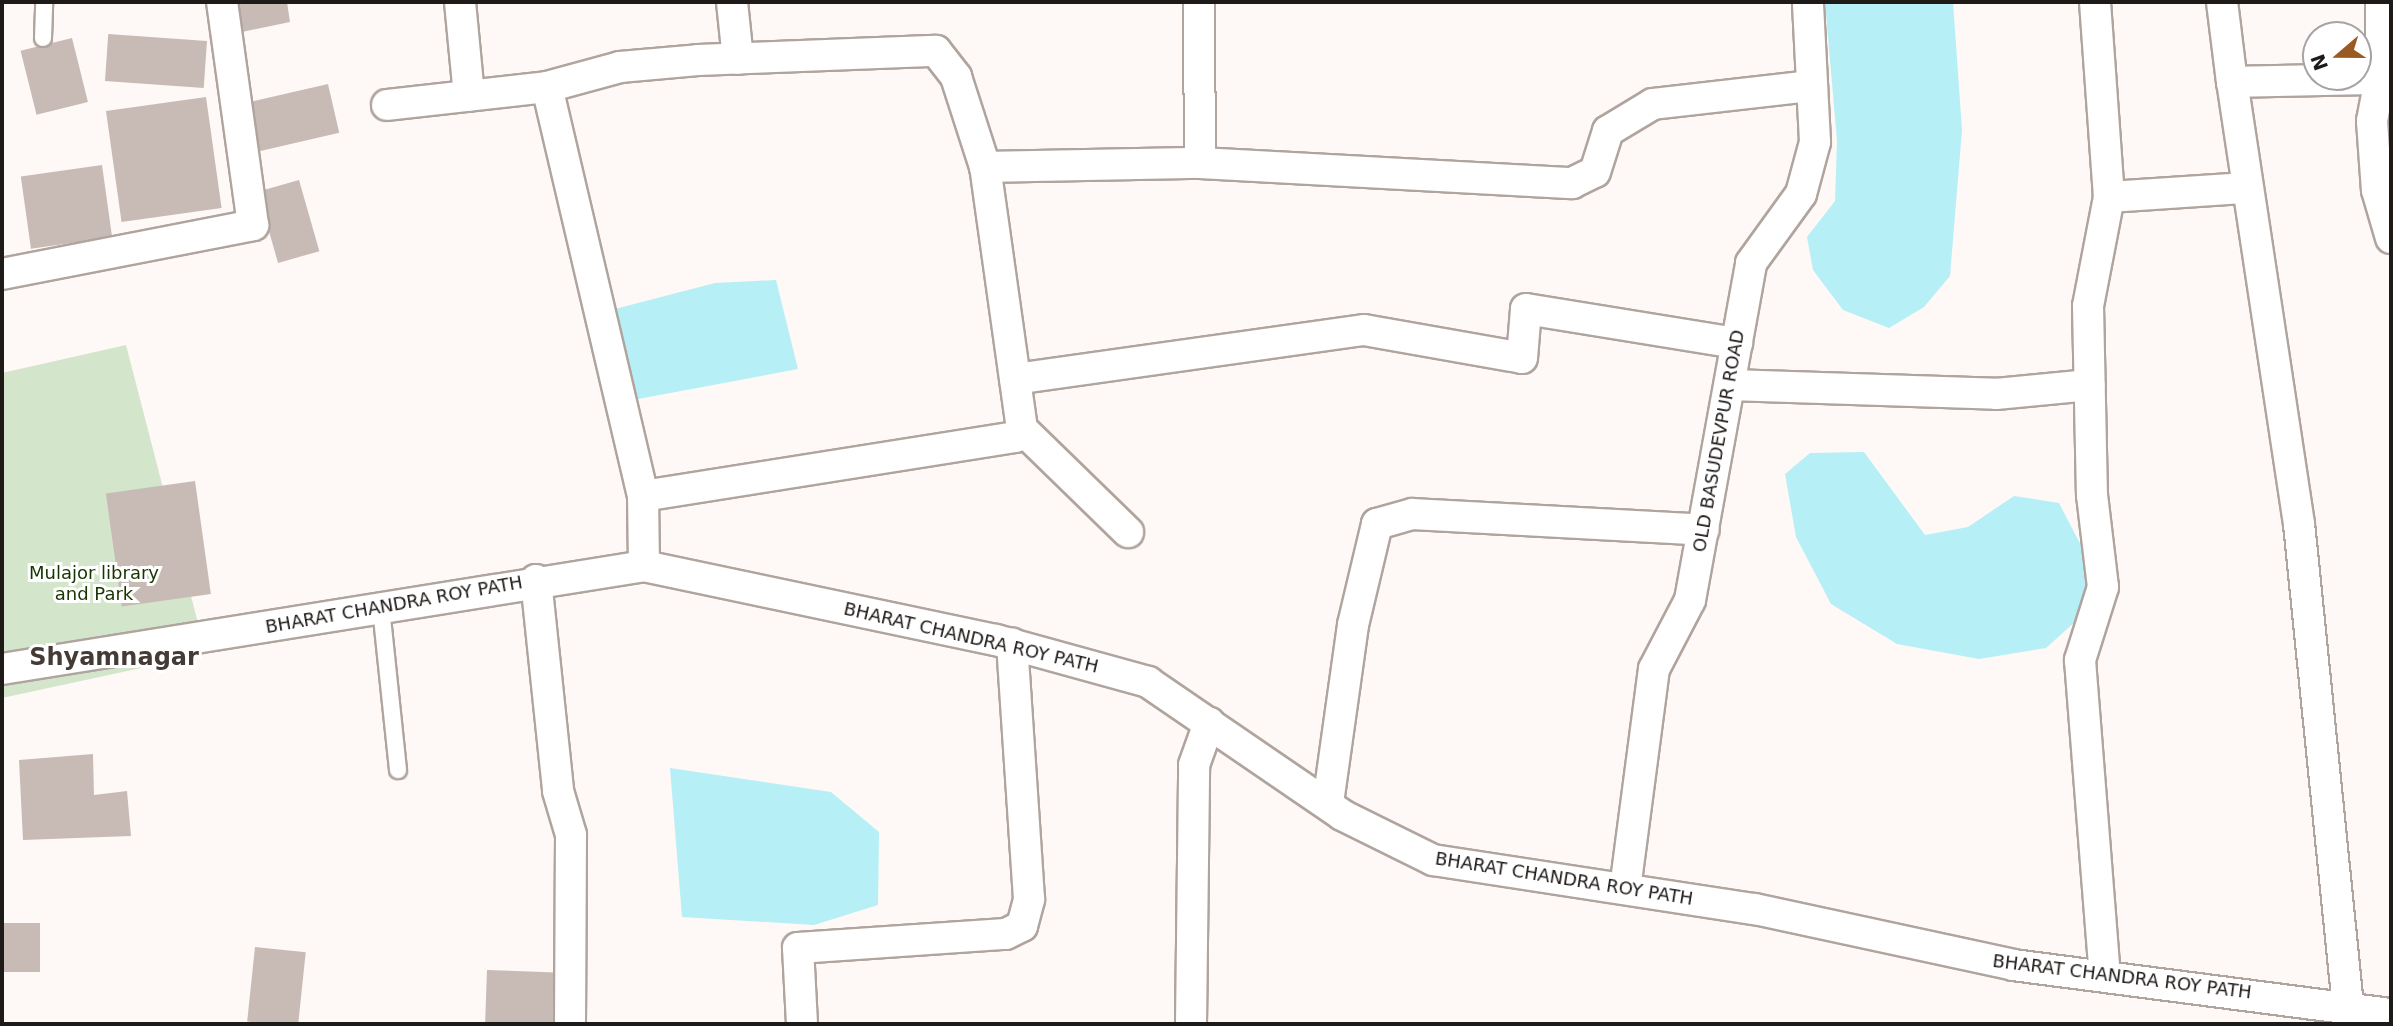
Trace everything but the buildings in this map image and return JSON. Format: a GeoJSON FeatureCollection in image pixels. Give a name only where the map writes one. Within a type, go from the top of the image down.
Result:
{"type":"FeatureCollection","features":[{"type":"Feature","properties":{"kind":"street"},"geometry":{"type":"LineString","coordinates":[[2,274],[253,225],[222,2]]}},
{"type":"Feature","properties":{"kind":"street"},"geometry":{"type":"LineString","coordinates":[[460,2],[469,96]]}},
{"type":"Feature","properties":{"kind":"street"},"geometry":{"type":"LineString","coordinates":[[732,2],[738,59]]}},
{"type":"Feature","properties":{"kind":"street"},"geometry":{"type":"LineString","coordinates":[[1199,2],[1200,163]]}},
{"type":"Feature","properties":{"kind":"street","name":"OLD BASUDEVPUR ROAD"},"geometry":{"type":"LineString","coordinates":[[1625,889],[1654,669],[1690,600],[1751,263],[1801,194],[1815,142],[1808,2]]}},
{"type":"Feature","properties":{"kind":"street"},"geometry":{"type":"LineString","coordinates":[[2095,2],[2109,197],[2088,306],[2092,495],[2103,587],[2080,660],[2105,976]]}},
{"type":"Feature","properties":{"kind":"street"},"geometry":{"type":"LineString","coordinates":[[2222,2],[2243,188],[2299,524],[2348,1006]]}},
{"type":"Feature","properties":{"kind":"street"},"geometry":{"type":"LineString","coordinates":[[2381,2],[2385,78],[2372,121],[2377,190],[2391,238]]}},
{"type":"Feature","properties":{"kind":"street"},"geometry":{"type":"LineString","coordinates":[[387,105],[547,87],[620,67],[936,51],[956,77],[985,167],[1022,429],[1128,532]]}},
{"type":"Feature","properties":{"kind":"street"},"geometry":{"type":"LineString","coordinates":[[2232,82],[2385,78]]}},
{"type":"Feature","properties":{"kind":"street"},"geometry":{"type":"LineString","coordinates":[[985,167],[1200,163],[1572,183],[1595,172],[1608,131],[1653,104],[1812,86]]}},
{"type":"Feature","properties":{"kind":"street"},"geometry":{"type":"LineString","coordinates":[[547,87],[643,496],[644,566]]}},
{"type":"Feature","properties":{"kind":"street"},"geometry":{"type":"LineString","coordinates":[[2109,197],[2243,188]]}},
{"type":"Feature","properties":{"kind":"street"},"geometry":{"type":"LineString","coordinates":[[1015,379],[1364,330],[1521,358],[1526,309],[1737,343]]}},
{"type":"Feature","properties":{"kind":"street"},"geometry":{"type":"LineString","coordinates":[[1730,385],[1996,394],[2090,385]]}},
{"type":"Feature","properties":{"kind":"street"},"geometry":{"type":"LineString","coordinates":[[643,496],[1006,440],[1022,429]]}},
{"type":"Feature","properties":{"kind":"street"},"geometry":{"type":"LineString","coordinates":[[1328,803],[1353,625],[1377,524],[1413,513],[1704,530]]}},
{"type":"Feature","properties":{"kind":"street","name":"BHARAT CHANDRA ROY PATH"},"geometry":{"type":"LineString","coordinates":[[2,669],[381,608],[536,580],[644,566],[1012,644],[1148,682],[1328,803],[1433,860],[1755,909],[2013,965],[2348,1006],[2391,1014]]}},
{"type":"Feature","properties":{"kind":"street"},"geometry":{"type":"LineString","coordinates":[[536,580],[558,791],[571,835],[570,1024]]}},
{"type":"Feature","properties":{"kind":"street"},"geometry":{"type":"LineString","coordinates":[[802,1024],[798,948],[1006,934],[1022,926],[1029,899],[1012,644]]}},
{"type":"Feature","properties":{"kind":"street"},"geometry":{"type":"LineString","coordinates":[[1191,1024],[1194,765],[1209,723]]}},
{"type":"Feature","properties":{"kind":"lane"},"geometry":{"type":"LineString","coordinates":[[43,38],[44,2]]}},
{"type":"Feature","properties":{"kind":"lane"},"geometry":{"type":"LineString","coordinates":[[381,608],[398,771]]}},
{"type":"Feature","properties":{"kind":"green space","name":"Mulajor library and Park"},"geometry":{"type":"Polygon","coordinates":[[[126,345],[206,654],[2,698],[2,373],[126,345]]]}},
{"type":"Feature","properties":{"kind":"water"},"geometry":{"type":"Polygon","coordinates":[[[1825,2],[1953,2],[1962,130],[1950,276],[1924,307],[1889,328],[1843,310],[1813,270],[1807,237],[1835,201],[1837,141],[1825,2]]]}},
{"type":"Feature","properties":{"kind":"water"},"geometry":{"type":"Polygon","coordinates":[[[776,280],[798,369],[638,399],[611,310],[715,283],[776,280]]]}},
{"type":"Feature","properties":{"kind":"water"},"geometry":{"type":"Polygon","coordinates":[[[1864,452],[1925,535],[1968,527],[2014,496],[2059,503],[2087,557],[2086,612],[2046,648],[1979,659],[1897,644],[1831,604],[1796,537],[1785,474],[1810,453],[1864,452]]]}},
{"type":"Feature","properties":{"kind":"water"},"geometry":{"type":"Polygon","coordinates":[[[670,768],[831,792],[879,832],[878,905],[814,925],[682,917],[670,768]]]}},
{"type":"Feature","properties":{"kind":"district","name":"Shyamnagar"},"geometry":{"type":"Point","coordinates":[114,658]}}]}
